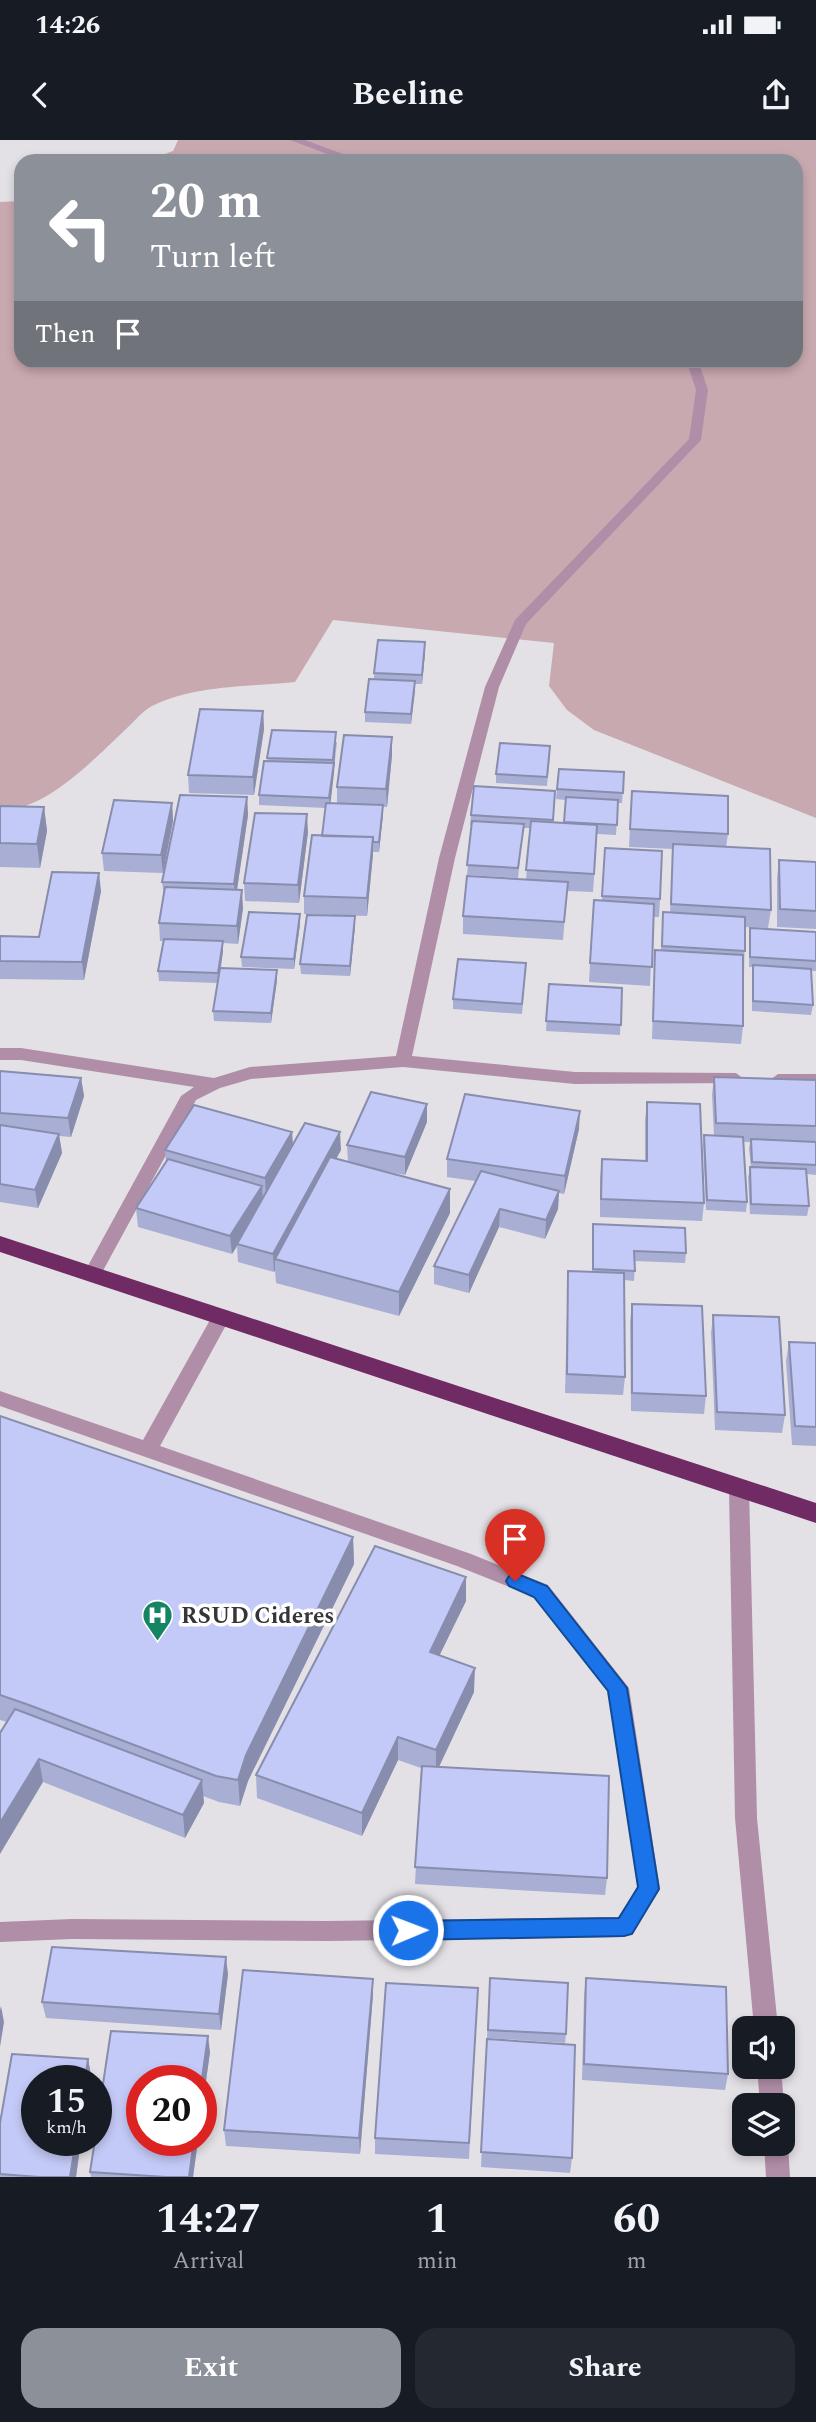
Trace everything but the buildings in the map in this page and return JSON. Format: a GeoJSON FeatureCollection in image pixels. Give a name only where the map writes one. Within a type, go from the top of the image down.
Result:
{"type":"FeatureCollection","features":[{"type":"Feature","properties":{"kind":"highway"},"geometry":{"type":"LineString","coordinates":[[0,1244],[816,1513]]}},
{"type":"Feature","properties":{"kind":"street"},"geometry":{"type":"LineString","coordinates":[[295,140],[336,154]]}},
{"type":"Feature","properties":{"kind":"street"},"geometry":{"type":"LineString","coordinates":[[403,1060],[447,858],[492,687],[520,623],[695,440],[702,390],[695,368]]}},
{"type":"Feature","properties":{"kind":"street"},"geometry":{"type":"LineString","coordinates":[[0,1054],[21,1054],[214,1084]]}},
{"type":"Feature","properties":{"kind":"street"},"geometry":{"type":"LineString","coordinates":[[93,1273],[190,1096],[214,1084],[250,1073],[403,1060],[575,1078],[816,1080]]}},
{"type":"Feature","properties":{"kind":"street"},"geometry":{"type":"LineString","coordinates":[[149,1448],[222,1316]]}},
{"type":"Feature","properties":{"kind":"street"},"geometry":{"type":"LineString","coordinates":[[0,1398],[464,1560],[541,1591],[618,1688],[649,1889],[624,1927],[327,1931],[72,1929],[0,1932]]}},
{"type":"Feature","properties":{"kind":"street"},"geometry":{"type":"LineString","coordinates":[[739,1488],[746,1818],[765,2016]]}},
{"type":"Feature","properties":{"kind":"street"},"geometry":{"type":"LineString","coordinates":[[773,2177],[778,2177],[777,2156]]}},
{"type":"Feature","properties":{"kind":"shaded area"},"geometry":{"type":"Polygon","coordinates":[[[178,140],[816,140],[816,818],[594,730],[567,710],[549,686],[554,643],[333,620],[295,682],[204,690],[152,706],[83,769],[50,794],[33,803],[0,809],[0,202],[14,201],[14,368],[803,368],[803,154],[165,154],[173,151],[178,140]]]}},
{"type":"Feature","properties":{"kind":"place","name":"RSUD Cideres"},"geometry":{"type":"Point","coordinates":[158,1642]}},
{"type":"Feature","properties":{"kind":"route"},"geometry":{"type":"LineString","coordinates":[[408,1930],[624,1927],[649,1889],[618,1688],[541,1591],[515,1581]]}}]}
